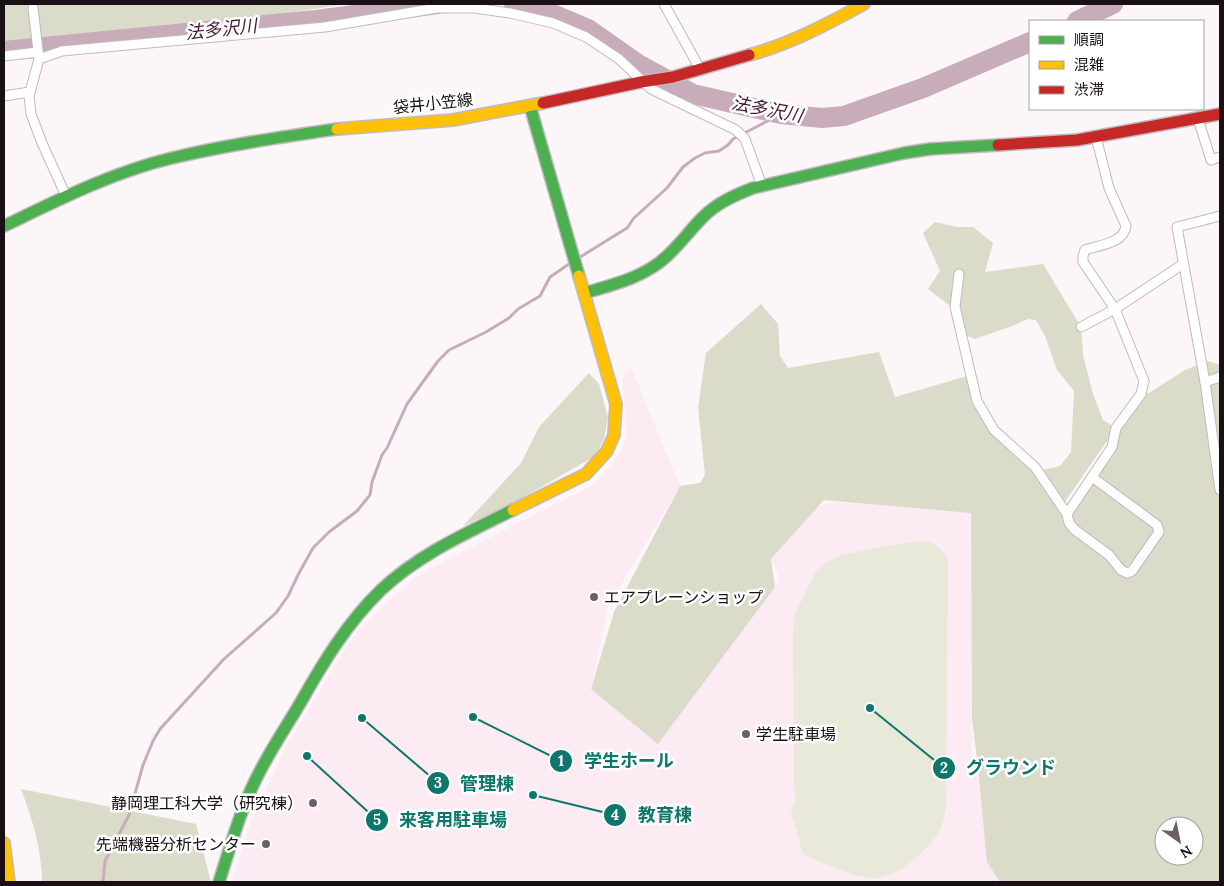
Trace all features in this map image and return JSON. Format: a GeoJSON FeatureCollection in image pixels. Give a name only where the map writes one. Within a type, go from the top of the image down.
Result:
{"type":"FeatureCollection","features":[{"type":"Feature","properties":{"kind":"street"},"geometry":{"type":"LineString","coordinates":[[664,4],[700,69]]}},
{"type":"Feature","properties":{"kind":"street","name":"袋井小笠線"},"geometry":{"type":"LineString","coordinates":[[4,226],[66,196],[123,173],[182,156],[277,138],[350,127],[453,120],[530,106],[644,81],[673,77],[764,51],[828,24],[864,4]]}},
{"type":"Feature","properties":{"kind":"street"},"geometry":{"type":"LineString","coordinates":[[33,8],[38,55],[30,92],[31,114],[66,196]]}},
{"type":"Feature","properties":{"kind":"street"},"geometry":{"type":"LineString","coordinates":[[4,56],[38,55],[62,51],[325,27],[437,8],[474,8],[510,13],[553,23],[586,37],[619,59],[651,89],[736,130],[745,140],[762,186]]}},
{"type":"Feature","properties":{"kind":"street"},"geometry":{"type":"LineString","coordinates":[[4,96],[30,92]]}},
{"type":"Feature","properties":{"kind":"street"},"geometry":{"type":"LineString","coordinates":[[219,882],[233,838],[256,779],[326,658],[350,624],[382,590],[424,557],[447,543],[586,474],[608,452],[614,438],[618,422],[616,404],[530,106]]}},
{"type":"Feature","properties":{"kind":"street"},"geometry":{"type":"LineString","coordinates":[[585,293],[623,281],[654,267],[670,256],[699,221],[714,208],[733,196],[762,186],[904,153],[1060,142],[1220,114]]}},
{"type":"Feature","properties":{"kind":"street"},"geometry":{"type":"LineString","coordinates":[[1198,119],[1211,160],[1220,157]]}},
{"type":"Feature","properties":{"kind":"street"},"geometry":{"type":"LineString","coordinates":[[1067,514],[1112,447],[1116,428],[1141,394],[1144,386],[1144,380],[1115,309],[1083,262],[1082,256],[1086,250],[1120,239],[1125,232],[1126,226],[1109,188],[1096,137]]}},
{"type":"Feature","properties":{"kind":"street"},"geometry":{"type":"LineString","coordinates":[[1220,216],[1176,227],[1205,382],[1220,490]]}},
{"type":"Feature","properties":{"kind":"street"},"geometry":{"type":"LineString","coordinates":[[1081,327],[1115,309],[1183,264]]}},
{"type":"Feature","properties":{"kind":"street"},"geometry":{"type":"LineString","coordinates":[[959,274],[955,307],[977,401],[994,430],[1035,467],[1067,514],[1069,523],[1075,530],[1109,555],[1121,570],[1127,573],[1132,571],[1159,532],[1157,525],[1092,477]]}},
{"type":"Feature","properties":{"kind":"street"},"geometry":{"type":"LineString","coordinates":[[1205,382],[1220,377]]}},
{"type":"Feature","properties":{"kind":"street"},"geometry":{"type":"LineString","coordinates":[[4,843],[9,882]]}},
{"type":"Feature","properties":{"kind":"shaded area"},"geometry":{"type":"Polygon","coordinates":[[[631,367],[680,486],[608,607],[591,689],[658,743],[780,579],[771,559],[817,507],[828,503],[958,499],[971,513],[972,768],[1042,770],[1109,882],[232,882],[250,824],[286,747],[328,676],[359,629],[413,579],[446,560],[593,485],[618,456],[627,437],[622,378],[631,367]]]}},
{"type":"Feature","properties":{"kind":"green space"},"geometry":{"type":"Polygon","coordinates":[[[4,4],[347,4],[114,39],[4,53],[4,4]]]}},
{"type":"Feature","properties":{"kind":"green space"},"geometry":{"type":"Polygon","coordinates":[[[935,222],[957,227],[973,227],[993,243],[985,272],[1043,264],[1081,327],[1083,355],[1093,394],[1103,420],[1116,428],[1062,506],[1067,514],[1141,394],[1149,393],[1185,370],[1208,361],[1220,365],[1220,882],[1000,882],[987,862],[972,718],[971,513],[824,500],[771,559],[775,587],[658,744],[591,689],[614,612],[680,486],[700,483],[705,475],[698,407],[706,353],[761,304],[778,324],[780,356],[788,368],[879,352],[895,397],[971,375],[986,419],[1038,471],[1060,466],[1071,452],[1074,391],[1057,370],[1045,336],[1036,320],[1028,319],[975,339],[961,333],[949,305],[928,289],[940,271],[923,233],[935,222]]]}},
{"type":"Feature","properties":{"kind":"green space"},"geometry":{"type":"Polygon","coordinates":[[[589,373],[599,384],[608,417],[604,439],[595,456],[510,505],[463,526],[521,463],[539,427],[589,373]]]}},
{"type":"Feature","properties":{"kind":"green space"},"geometry":{"type":"Polygon","coordinates":[[[916,541],[932,543],[948,558],[946,809],[941,828],[930,845],[922,853],[892,874],[872,878],[863,877],[845,872],[803,854],[791,812],[796,796],[794,786],[793,631],[795,614],[816,571],[826,563],[840,555],[916,541]]]}},
{"type":"Feature","properties":{"kind":"green space"},"geometry":{"type":"Polygon","coordinates":[[[21,789],[196,824],[211,882],[42,882],[38,846],[21,789]]]}},
{"type":"Feature","properties":{"kind":"waterway","name":"法多沢川"},"geometry":{"type":"LineString","coordinates":[[4,51],[316,20],[438,4]]}},
{"type":"Feature","properties":{"kind":"waterway","name":"法多沢川"},"geometry":{"type":"LineString","coordinates":[[514,4],[536,7],[588,29],[638,64],[693,94],[781,114],[822,118],[844,116],[923,88],[1029,42]]}},
{"type":"Feature","properties":{"kind":"waterway","name":"法多沢川"},"geometry":{"type":"LineString","coordinates":[[1079,20],[1113,4]]}},
{"type":"Feature","properties":{"kind":"waterway"},"geometry":{"type":"LineString","coordinates":[[577,259],[627,228],[634,218],[667,188],[683,167],[695,158],[705,153],[719,151],[733,139],[781,114]]}},
{"type":"Feature","properties":{"kind":"waterway"},"geometry":{"type":"LineString","coordinates":[[103,882],[105,861],[129,815],[143,765],[160,729],[224,659],[276,613],[288,596],[313,548],[329,532],[357,511],[370,495],[372,482],[382,455],[407,404],[438,361],[449,350],[486,332],[540,296],[550,277],[572,262]]}},
{"type":"Feature","properties":{"kind":"traffic: fast"},"geometry":{"type":"LineString","coordinates":[[530,106],[579,276]]}},
{"type":"Feature","properties":{"kind":"traffic: fast"},"geometry":{"type":"LineString","coordinates":[[4,226],[107,179],[150,164],[233,145],[337,129]]}},
{"type":"Feature","properties":{"kind":"traffic: fast"},"geometry":{"type":"LineString","coordinates":[[585,293],[624,281],[652,268],[672,252],[708,212],[726,200],[753,188],[904,153],[930,149],[998,145]]}},
{"type":"Feature","properties":{"kind":"traffic: fast"},"geometry":{"type":"LineString","coordinates":[[219,882],[240,817],[261,769],[328,656],[358,615],[381,590],[427,555],[513,510]]}},
{"type":"Feature","properties":{"kind":"traffic: slow"},"geometry":{"type":"LineString","coordinates":[[749,55],[794,39],[864,4]]}},
{"type":"Feature","properties":{"kind":"traffic: slow"},"geometry":{"type":"LineString","coordinates":[[337,129],[453,120],[543,103]]}},
{"type":"Feature","properties":{"kind":"traffic: slow"},"geometry":{"type":"LineString","coordinates":[[513,510],[586,474],[607,451],[614,435],[616,404],[579,276]]}},
{"type":"Feature","properties":{"kind":"traffic: slow"},"geometry":{"type":"LineString","coordinates":[[4,843],[9,882]]}},
{"type":"Feature","properties":{"kind":"traffic: jam"},"geometry":{"type":"LineString","coordinates":[[543,103],[673,77],[749,55]]}},
{"type":"Feature","properties":{"kind":"traffic: jam"},"geometry":{"type":"LineString","coordinates":[[998,145],[1077,140],[1220,114]]}},
{"type":"Feature","properties":{"kind":"place","name":"エアプレーンショップ"},"geometry":{"type":"Point","coordinates":[594,597]}},
{"type":"Feature","properties":{"kind":"place","name":"グラウンド"},"geometry":{"type":"Point","coordinates":[870,708]}},
{"type":"Feature","properties":{"kind":"place","name":"学生ホール"},"geometry":{"type":"Point","coordinates":[473,717]}},
{"type":"Feature","properties":{"kind":"place","name":"管理棟"},"geometry":{"type":"Point","coordinates":[362,718]}},
{"type":"Feature","properties":{"kind":"place","name":"学生駐車場"},"geometry":{"type":"Point","coordinates":[746,734]}},
{"type":"Feature","properties":{"kind":"place","name":"来客用駐車場"},"geometry":{"type":"Point","coordinates":[307,756]}},
{"type":"Feature","properties":{"kind":"place","name":"教育棟"},"geometry":{"type":"Point","coordinates":[533,795]}},
{"type":"Feature","properties":{"kind":"place","name":"静岡理工科大学（研究棟）"},"geometry":{"type":"Point","coordinates":[313,803]}},
{"type":"Feature","properties":{"kind":"place","name":"先端機器分析センター"},"geometry":{"type":"Point","coordinates":[266,844]}}]}
